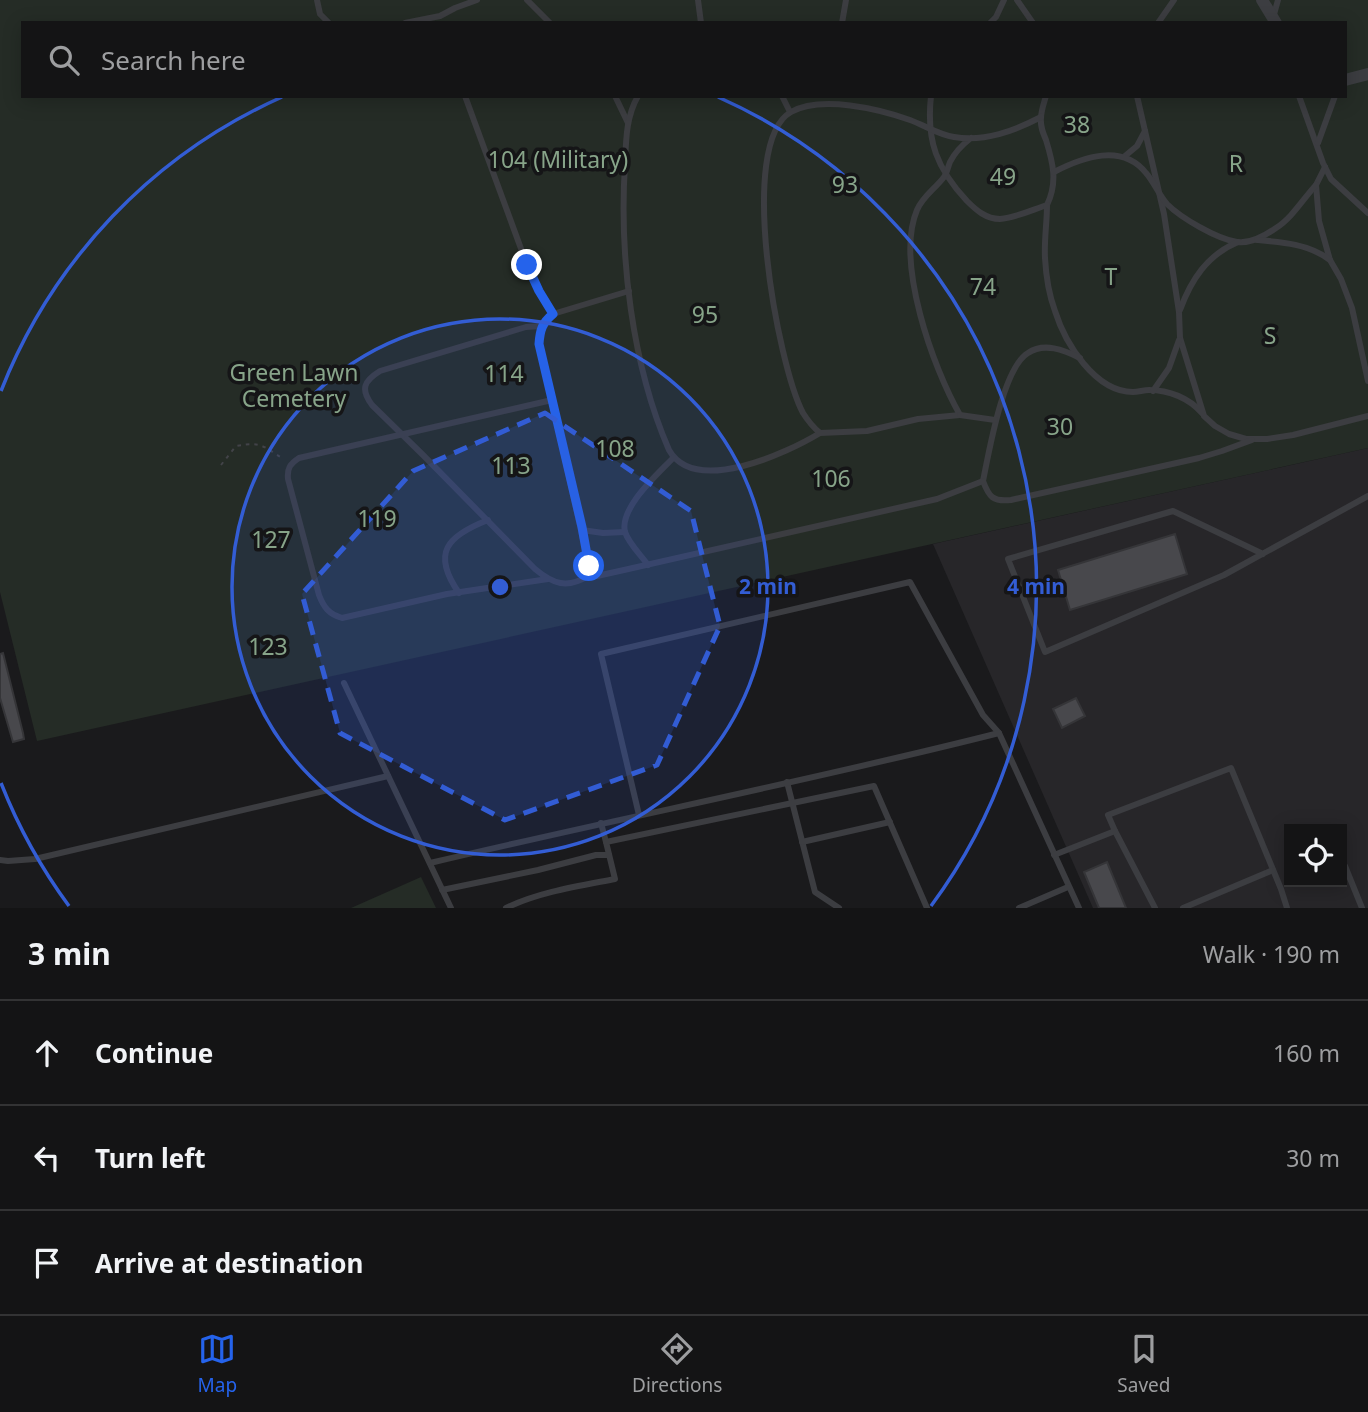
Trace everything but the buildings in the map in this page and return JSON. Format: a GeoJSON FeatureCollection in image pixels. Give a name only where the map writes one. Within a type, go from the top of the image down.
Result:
{"type":"FeatureCollection","features":[{"type":"Feature","properties":{"kind":"street"},"geometry":{"type":"LineString","coordinates":[[1262,0],[1275,20]]}},
{"type":"Feature","properties":{"kind":"street"},"geometry":{"type":"LineString","coordinates":[[1347,79],[1368,74]]}},
{"type":"Feature","properties":{"kind":"lane"},"geometry":{"type":"LineString","coordinates":[[317,0],[320,14],[327,21]]}},
{"type":"Feature","properties":{"kind":"lane"},"geometry":{"type":"LineString","coordinates":[[441,20],[455,8],[477,0]]}},
{"type":"Feature","properties":{"kind":"lane"},"geometry":{"type":"LineString","coordinates":[[527,0],[548,21]]}},
{"type":"Feature","properties":{"kind":"lane"},"geometry":{"type":"LineString","coordinates":[[698,0],[701,21]]}},
{"type":"Feature","properties":{"kind":"lane"},"geometry":{"type":"LineString","coordinates":[[842,21],[846,0]]}},
{"type":"Feature","properties":{"kind":"lane"},"geometry":{"type":"LineString","coordinates":[[992,21],[1004,0]]}},
{"type":"Feature","properties":{"kind":"lane"},"geometry":{"type":"LineString","coordinates":[[1017,0],[1033,21]]}},
{"type":"Feature","properties":{"kind":"lane"},"geometry":{"type":"LineString","coordinates":[[1159,21],[1174,0]]}},
{"type":"Feature","properties":{"kind":"lane"},"geometry":{"type":"LineString","coordinates":[[1275,20],[1278,0]]}},
{"type":"Feature","properties":{"kind":"lane"},"geometry":{"type":"LineString","coordinates":[[466,98],[527,265],[553,314]]}},
{"type":"Feature","properties":{"kind":"lane"},"geometry":{"type":"LineString","coordinates":[[616,98],[628,124]]}},
{"type":"Feature","properties":{"kind":"lane"},"geometry":{"type":"LineString","coordinates":[[637,98],[628,124],[623,201],[629,291],[646,386],[663,438],[673,458],[696,469],[714,471],[730,469],[791,449],[820,433],[867,431],[919,419],[960,415],[995,420]]}},
{"type":"Feature","properties":{"kind":"lane"},"geometry":{"type":"LineString","coordinates":[[783,98],[790,112]]}},
{"type":"Feature","properties":{"kind":"lane"},"geometry":{"type":"LineString","coordinates":[[931,98],[934,148],[945,175],[968,202],[986,217],[999,219],[1047,205]]}},
{"type":"Feature","properties":{"kind":"lane"},"geometry":{"type":"LineString","coordinates":[[1046,98],[1041,117],[1042,129],[1054,172],[1044,239],[1049,288],[1055,313],[1072,347],[1094,376],[1119,390],[1132,393],[1153,391],[1174,394],[1196,406],[1215,426],[1228,434],[1246,439],[1293,435],[1368,416]]}},
{"type":"Feature","properties":{"kind":"lane"},"geometry":{"type":"LineString","coordinates":[[1137,98],[1164,214],[1179,312],[1180,338],[1204,416]]}},
{"type":"Feature","properties":{"kind":"lane"},"geometry":{"type":"LineString","coordinates":[[1300,98],[1331,179],[1368,213]]}},
{"type":"Feature","properties":{"kind":"lane"},"geometry":{"type":"LineString","coordinates":[[1317,144],[1334,98]]}},
{"type":"Feature","properties":{"kind":"lane"},"geometry":{"type":"LineString","coordinates":[[820,433],[802,411],[795,392],[777,325],[766,253],[764,190],[771,141],[779,123],[790,112],[824,100],[907,119],[953,137],[986,137],[1020,128],[1041,117]]}},
{"type":"Feature","properties":{"kind":"lane"},"geometry":{"type":"LineString","coordinates":[[1125,156],[1136,146],[1145,130]]}},
{"type":"Feature","properties":{"kind":"lane"},"geometry":{"type":"LineString","coordinates":[[960,415],[936,366],[920,313],[911,261],[912,224],[923,198],[945,175],[956,153],[971,138]]}},
{"type":"Feature","properties":{"kind":"lane"},"geometry":{"type":"LineString","coordinates":[[1054,172],[1089,157],[1125,156],[1145,170],[1167,203],[1199,227],[1238,242]]}},
{"type":"Feature","properties":{"kind":"lane"},"geometry":{"type":"LineString","coordinates":[[1179,312],[1186,293],[1211,257],[1224,248],[1263,236],[1279,227],[1316,185],[1325,167]]}},
{"type":"Feature","properties":{"kind":"lane"},"geometry":{"type":"LineString","coordinates":[[1316,185],[1319,221],[1330,260],[1352,308],[1368,381]]}},
{"type":"Feature","properties":{"kind":"lane"},"geometry":{"type":"LineString","coordinates":[[1252,240],[1292,244],[1330,260]]}},
{"type":"Feature","properties":{"kind":"lane"},"geometry":{"type":"LineString","coordinates":[[587,576],[589,566],[539,344],[540,331],[544,321],[553,314],[629,291]]}},
{"type":"Feature","properties":{"kind":"lane"},"geometry":{"type":"LineString","coordinates":[[542,326],[526,327],[380,372],[369,378],[365,397],[548,579]]}},
{"type":"Feature","properties":{"kind":"lane"},"geometry":{"type":"LineString","coordinates":[[1153,391],[1169,368],[1180,338]]}},
{"type":"Feature","properties":{"kind":"lane"},"geometry":{"type":"LineString","coordinates":[[1080,358],[1065,351],[1038,348],[1018,361],[995,420],[983,481],[992,498],[1000,501],[1011,500],[1199,458],[1254,439]]}},
{"type":"Feature","properties":{"kind":"lane"},"geometry":{"type":"LineString","coordinates":[[552,400],[299,458],[291,464],[287,471],[288,479],[319,596],[327,611],[342,618],[459,593],[548,579],[561,583],[579,581],[587,576],[648,565],[937,499],[983,481]]}},
{"type":"Feature","properties":{"kind":"lane"},"geometry":{"type":"LineString","coordinates":[[648,565],[625,531],[628,513],[632,504],[673,458]]}},
{"type":"Feature","properties":{"kind":"lane"},"geometry":{"type":"LineString","coordinates":[[1263,554],[1173,511],[1008,559],[1045,652],[1224,575],[1263,554],[1368,496]]}},
{"type":"Feature","properties":{"kind":"lane"},"geometry":{"type":"LineString","coordinates":[[459,593],[447,570],[444,558],[446,548],[455,537],[488,520]]}},
{"type":"Feature","properties":{"kind":"lane"},"geometry":{"type":"LineString","coordinates":[[582,530],[603,533],[625,531]]}},
{"type":"Feature","properties":{"kind":"lane"},"geometry":{"type":"LineString","coordinates":[[639,815],[601,654],[910,582],[983,715],[999,733],[1079,908]]}},
{"type":"Feature","properties":{"kind":"lane"},"geometry":{"type":"LineString","coordinates":[[344,683],[451,908]]}},
{"type":"Feature","properties":{"kind":"lane"},"geometry":{"type":"LineString","coordinates":[[430,863],[898,759],[999,733]]}},
{"type":"Feature","properties":{"kind":"lane"},"geometry":{"type":"LineString","coordinates":[[1155,908],[1108,815],[1231,768],[1287,908]]}},
{"type":"Feature","properties":{"kind":"lane"},"geometry":{"type":"LineString","coordinates":[[0,860],[8,862],[35,859],[388,776]]}},
{"type":"Feature","properties":{"kind":"lane"},"geometry":{"type":"LineString","coordinates":[[787,782],[815,892],[839,908]]}},
{"type":"Feature","properties":{"kind":"lane"},"geometry":{"type":"LineString","coordinates":[[606,842],[874,786],[927,908]]}},
{"type":"Feature","properties":{"kind":"lane"},"geometry":{"type":"LineString","coordinates":[[802,842],[890,822]]}},
{"type":"Feature","properties":{"kind":"lane"},"geometry":{"type":"LineString","coordinates":[[506,908],[568,888],[615,878],[601,823]]}},
{"type":"Feature","properties":{"kind":"lane"},"geometry":{"type":"LineString","coordinates":[[1054,855],[1115,831]]}},
{"type":"Feature","properties":{"kind":"lane"},"geometry":{"type":"LineString","coordinates":[[442,890],[596,855],[609,855]]}},
{"type":"Feature","properties":{"kind":"lane"},"geometry":{"type":"LineString","coordinates":[[1183,908],[1273,870]]}},
{"type":"Feature","properties":{"kind":"lane"},"geometry":{"type":"LineString","coordinates":[[1347,871],[1362,908]]}},
{"type":"Feature","properties":{"kind":"lane"},"geometry":{"type":"LineString","coordinates":[[1019,908],[1068,887]]}},
{"type":"Feature","properties":{"kind":"path"},"geometry":{"type":"LineString","coordinates":[[221,465],[236,446],[251,443],[267,447],[291,464]]}},
{"type":"Feature","properties":{"kind":"highlighted area"},"geometry":{"type":"Polygon","coordinates":[[[545,413],[691,511],[720,626],[657,765],[505,820],[340,733],[302,594],[413,471],[545,413]]]}},
{"type":"Feature","properties":{"kind":"shaded area"},"geometry":{"type":"Polygon","coordinates":[[[1368,448],[1368,908],[1093,908],[933,544],[1368,448]]]}},
{"type":"Feature","properties":{"kind":"green space","name":"Green Lawn Cemetery"},"geometry":{"type":"Polygon","coordinates":[[[0,0],[1368,0],[1368,448],[37,741],[0,592],[0,0]]]}},
{"type":"Feature","properties":{"kind":"green space"},"geometry":{"type":"Polygon","coordinates":[[[421,877],[436,908],[351,908],[421,877]]]}},
{"type":"Feature","properties":{"kind":"route"},"geometry":{"type":"LineString","coordinates":[[527,265],[553,314],[544,321],[539,344],[589,566]]}},
{"type":"Feature","properties":{"kind":"park label","name":"38"},"geometry":{"type":"Point","coordinates":[1077,125]}},
{"type":"Feature","properties":{"kind":"park label","name":"104 (Military)"},"geometry":{"type":"Point","coordinates":[558,160]}},
{"type":"Feature","properties":{"kind":"park label","name":"R"},"geometry":{"type":"Point","coordinates":[1236,164]}},
{"type":"Feature","properties":{"kind":"park label","name":"49"},"geometry":{"type":"Point","coordinates":[1003,177]}},
{"type":"Feature","properties":{"kind":"park label","name":"93"},"geometry":{"type":"Point","coordinates":[845,185]}},
{"type":"Feature","properties":{"kind":"park label","name":"T"},"geometry":{"type":"Point","coordinates":[1111,277]}},
{"type":"Feature","properties":{"kind":"park label","name":"74"},"geometry":{"type":"Point","coordinates":[983,287]}},
{"type":"Feature","properties":{"kind":"park label","name":"95"},"geometry":{"type":"Point","coordinates":[705,315]}},
{"type":"Feature","properties":{"kind":"park label","name":"S"},"geometry":{"type":"Point","coordinates":[1270,336]}},
{"type":"Feature","properties":{"kind":"park label","name":"114"},"geometry":{"type":"Point","coordinates":[504,374]}},
{"type":"Feature","properties":{"kind":"park label","name":"30"},"geometry":{"type":"Point","coordinates":[1060,427]}},
{"type":"Feature","properties":{"kind":"park label","name":"108"},"geometry":{"type":"Point","coordinates":[615,449]}},
{"type":"Feature","properties":{"kind":"park label","name":"113"},"geometry":{"type":"Point","coordinates":[511,466]}},
{"type":"Feature","properties":{"kind":"park label","name":"106"},"geometry":{"type":"Point","coordinates":[831,479]}},
{"type":"Feature","properties":{"kind":"park label","name":"119"},"geometry":{"type":"Point","coordinates":[377,519]}},
{"type":"Feature","properties":{"kind":"park label","name":"127"},"geometry":{"type":"Point","coordinates":[271,540]}},
{"type":"Feature","properties":{"kind":"park label","name":"123"},"geometry":{"type":"Point","coordinates":[268,647]}}]}
